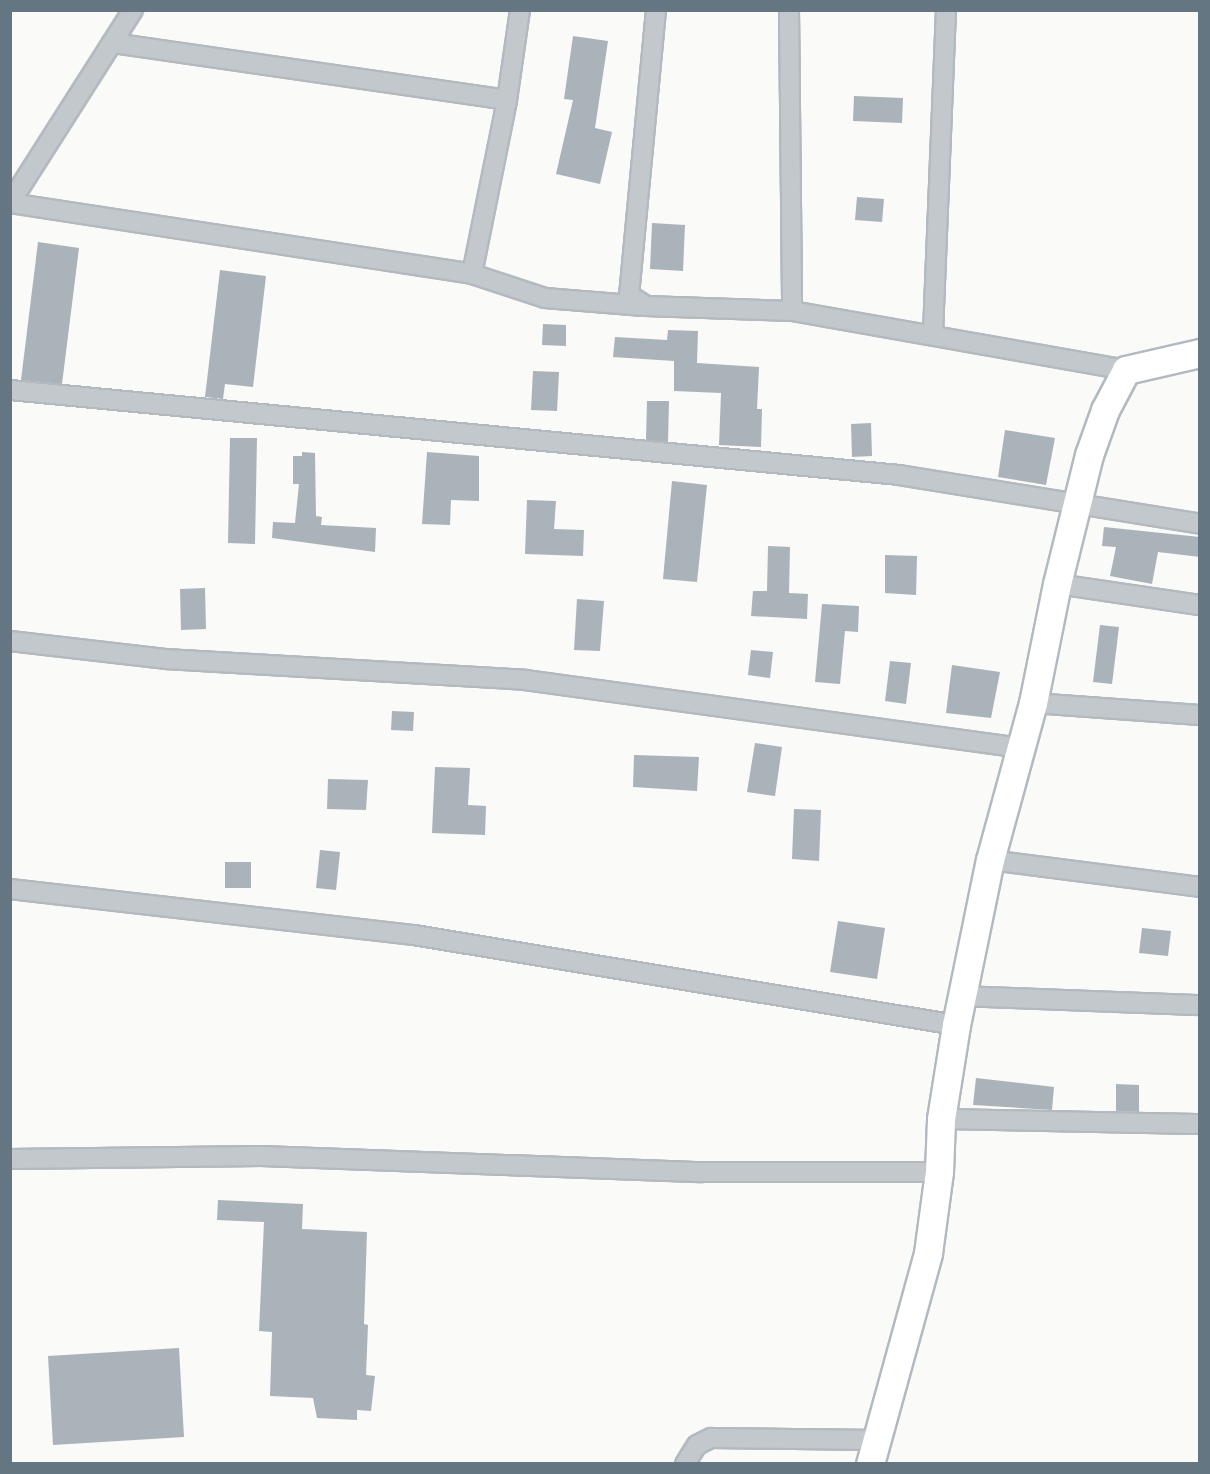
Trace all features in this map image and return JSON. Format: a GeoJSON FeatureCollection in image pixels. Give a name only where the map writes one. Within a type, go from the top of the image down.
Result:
{"type":"FeatureCollection","features":[{"type":"Feature","properties":{"kind":"street"},"geometry":{"type":"LineString","coordinates":[[133,10],[10,203],[472,274],[545,298],[646,306],[792,311],[933,333],[1126,370],[1200,353]]}},
{"type":"Feature","properties":{"kind":"street"},"geometry":{"type":"LineString","coordinates":[[472,274],[507,100],[520,10]]}},
{"type":"Feature","properties":{"kind":"street"},"geometry":{"type":"LineString","coordinates":[[646,306],[629,295],[628,276],[656,10]]}},
{"type":"Feature","properties":{"kind":"street"},"geometry":{"type":"LineString","coordinates":[[789,10],[792,311]]}},
{"type":"Feature","properties":{"kind":"street"},"geometry":{"type":"LineString","coordinates":[[933,333],[946,10]]}},
{"type":"Feature","properties":{"kind":"street"},"geometry":{"type":"LineString","coordinates":[[112,43],[507,100]]}},
{"type":"Feature","properties":{"kind":"street"},"geometry":{"type":"LineString","coordinates":[[685,1464],[697,1444],[711,1438],[874,1452],[928,1253],[939,1172],[941,1119],[956,1025],[990,860],[1033,703],[1057,584],[1089,455],[1105,410],[1126,370]]}},
{"type":"Feature","properties":{"kind":"street"},"geometry":{"type":"LineString","coordinates":[[10,390],[899,475],[1200,524]]}},
{"type":"Feature","properties":{"kind":"street"},"geometry":{"type":"LineString","coordinates":[[1057,584],[1200,605]]}},
{"type":"Feature","properties":{"kind":"street"},"geometry":{"type":"LineString","coordinates":[[10,640],[165,659],[525,680],[1022,748]]}},
{"type":"Feature","properties":{"kind":"street"},"geometry":{"type":"LineString","coordinates":[[1033,703],[1200,715]]}},
{"type":"Feature","properties":{"kind":"street"},"geometry":{"type":"LineString","coordinates":[[990,860],[1200,887]]}},
{"type":"Feature","properties":{"kind":"street"},"geometry":{"type":"LineString","coordinates":[[10,890],[414,935],[956,1025]]}},
{"type":"Feature","properties":{"kind":"street"},"geometry":{"type":"LineString","coordinates":[[962,996],[1200,1005]]}},
{"type":"Feature","properties":{"kind":"street"},"geometry":{"type":"LineString","coordinates":[[941,1119],[1200,1124]]}},
{"type":"Feature","properties":{"kind":"street"},"geometry":{"type":"LineString","coordinates":[[10,1160],[261,1156],[702,1172],[939,1172]]}},
{"type":"Feature","properties":{"kind":"building"},"geometry":{"type":"Polygon","coordinates":[[[573,36],[608,41],[595,128],[612,132],[600,184],[556,174],[573,100],[564,99],[573,36]]]}},
{"type":"Feature","properties":{"kind":"building"},"geometry":{"type":"Polygon","coordinates":[[[854,96],[903,98],[902,123],[853,121],[854,96]]]}},
{"type":"Feature","properties":{"kind":"building"},"geometry":{"type":"Polygon","coordinates":[[[857,197],[884,199],[882,222],[855,220],[857,197]]]}},
{"type":"Feature","properties":{"kind":"building"},"geometry":{"type":"Polygon","coordinates":[[[652,223],[685,225],[683,271],[650,269],[652,223]]]}},
{"type":"Feature","properties":{"kind":"building"},"geometry":{"type":"Polygon","coordinates":[[[38,242],[79,248],[62,384],[21,380],[38,242]]]}},
{"type":"Feature","properties":{"kind":"building"},"geometry":{"type":"Polygon","coordinates":[[[220,270],[266,276],[253,387],[225,384],[223,399],[205,397],[220,270]]]}},
{"type":"Feature","properties":{"kind":"building"},"geometry":{"type":"Polygon","coordinates":[[[543,324],[566,325],[566,346],[542,345],[543,324]]]}},
{"type":"Feature","properties":{"kind":"building"},"geometry":{"type":"Polygon","coordinates":[[[668,330],[698,331],[697,363],[759,367],[757,409],[762,409],[761,447],[719,445],[721,393],[674,391],[674,361],[613,357],[615,337],[667,340],[668,330]]]}},
{"type":"Feature","properties":{"kind":"building"},"geometry":{"type":"Polygon","coordinates":[[[533,371],[559,372],[557,411],[531,410],[533,371]]]}},
{"type":"Feature","properties":{"kind":"building"},"geometry":{"type":"Polygon","coordinates":[[[647,401],[669,401],[668,442],[646,440],[647,401]]]}},
{"type":"Feature","properties":{"kind":"building"},"geometry":{"type":"Polygon","coordinates":[[[871,423],[872,456],[852,457],[851,424],[871,423]]]}},
{"type":"Feature","properties":{"kind":"building"},"geometry":{"type":"Polygon","coordinates":[[[1005,430],[1055,438],[1046,485],[998,477],[1005,430]]]}},
{"type":"Feature","properties":{"kind":"building"},"geometry":{"type":"Polygon","coordinates":[[[230,438],[257,438],[255,544],[228,543],[230,438]]]}},
{"type":"Feature","properties":{"kind":"building"},"geometry":{"type":"Polygon","coordinates":[[[302,452],[315,453],[316,516],[322,517],[321,525],[376,528],[375,552],[272,538],[273,522],[295,523],[299,484],[293,484],[293,456],[302,456],[302,452]]]}},
{"type":"Feature","properties":{"kind":"building"},"geometry":{"type":"Polygon","coordinates":[[[427,452],[479,456],[479,501],[451,500],[450,525],[422,524],[427,452]]]}},
{"type":"Feature","properties":{"kind":"building"},"geometry":{"type":"Polygon","coordinates":[[[672,481],[707,485],[697,582],[663,579],[672,481]]]}},
{"type":"Feature","properties":{"kind":"building"},"geometry":{"type":"Polygon","coordinates":[[[527,500],[556,501],[554,529],[584,530],[583,556],[525,554],[527,500]]]}},
{"type":"Feature","properties":{"kind":"building"},"geometry":{"type":"Polygon","coordinates":[[[1104,527],[1200,537],[1200,557],[1158,552],[1152,584],[1110,576],[1116,547],[1102,546],[1104,527]]]}},
{"type":"Feature","properties":{"kind":"building"},"geometry":{"type":"Polygon","coordinates":[[[768,546],[790,547],[789,593],[808,594],[807,619],[751,616],[753,591],[767,591],[768,546]]]}},
{"type":"Feature","properties":{"kind":"building"},"geometry":{"type":"Polygon","coordinates":[[[885,555],[917,556],[916,595],[885,593],[885,555]]]}},
{"type":"Feature","properties":{"kind":"building"},"geometry":{"type":"Polygon","coordinates":[[[205,588],[206,629],[181,630],[180,589],[205,588]]]}},
{"type":"Feature","properties":{"kind":"building"},"geometry":{"type":"Polygon","coordinates":[[[577,599],[604,601],[600,651],[574,650],[577,599]]]}},
{"type":"Feature","properties":{"kind":"building"},"geometry":{"type":"Polygon","coordinates":[[[822,604],[859,606],[858,632],[845,631],[840,684],[815,682],[822,604]]]}},
{"type":"Feature","properties":{"kind":"building"},"geometry":{"type":"Polygon","coordinates":[[[1100,625],[1119,627],[1112,684],[1093,682],[1100,625]]]}},
{"type":"Feature","properties":{"kind":"building"},"geometry":{"type":"Polygon","coordinates":[[[751,650],[773,652],[770,678],[748,675],[751,650]]]}},
{"type":"Feature","properties":{"kind":"building"},"geometry":{"type":"Polygon","coordinates":[[[890,661],[911,663],[906,704],[885,701],[890,661]]]}},
{"type":"Feature","properties":{"kind":"building"},"geometry":{"type":"Polygon","coordinates":[[[952,665],[1000,672],[991,718],[946,713],[952,665]]]}},
{"type":"Feature","properties":{"kind":"building"},"geometry":{"type":"Polygon","coordinates":[[[392,711],[414,712],[413,731],[391,730],[392,711]]]}},
{"type":"Feature","properties":{"kind":"building"},"geometry":{"type":"Polygon","coordinates":[[[755,743],[782,747],[775,796],[747,792],[755,743]]]}},
{"type":"Feature","properties":{"kind":"building"},"geometry":{"type":"Polygon","coordinates":[[[634,755],[699,757],[697,791],[633,787],[634,755]]]}},
{"type":"Feature","properties":{"kind":"building"},"geometry":{"type":"Polygon","coordinates":[[[435,767],[470,768],[468,805],[486,806],[485,835],[432,833],[435,767]]]}},
{"type":"Feature","properties":{"kind":"building"},"geometry":{"type":"Polygon","coordinates":[[[328,779],[368,780],[366,810],[327,809],[328,779]]]}},
{"type":"Feature","properties":{"kind":"building"},"geometry":{"type":"Polygon","coordinates":[[[794,809],[821,810],[819,861],[792,859],[794,809]]]}},
{"type":"Feature","properties":{"kind":"building"},"geometry":{"type":"Polygon","coordinates":[[[320,850],[340,852],[336,890],[316,888],[320,850]]]}},
{"type":"Feature","properties":{"kind":"building"},"geometry":{"type":"Polygon","coordinates":[[[225,862],[251,862],[251,888],[225,888],[225,862]]]}},
{"type":"Feature","properties":{"kind":"building"},"geometry":{"type":"Polygon","coordinates":[[[838,921],[885,928],[877,979],[830,972],[838,921]]]}},
{"type":"Feature","properties":{"kind":"building"},"geometry":{"type":"Polygon","coordinates":[[[1142,928],[1171,931],[1168,956],[1139,953],[1142,928]]]}},
{"type":"Feature","properties":{"kind":"building"},"geometry":{"type":"Polygon","coordinates":[[[976,1078],[1054,1087],[1052,1110],[973,1105],[976,1078]]]}},
{"type":"Feature","properties":{"kind":"building"},"geometry":{"type":"Polygon","coordinates":[[[1116,1084],[1139,1085],[1139,1112],[1116,1111],[1116,1084]]]}},
{"type":"Feature","properties":{"kind":"building"},"geometry":{"type":"Polygon","coordinates":[[[218,1200],[303,1204],[302,1229],[367,1232],[364,1324],[368,1325],[366,1375],[375,1376],[371,1411],[357,1410],[357,1420],[317,1418],[313,1398],[270,1396],[272,1332],[259,1331],[264,1222],[217,1220],[218,1200]]]}},
{"type":"Feature","properties":{"kind":"building"},"geometry":{"type":"Polygon","coordinates":[[[179,1348],[184,1437],[53,1445],[48,1356],[179,1348]]]}}]}
